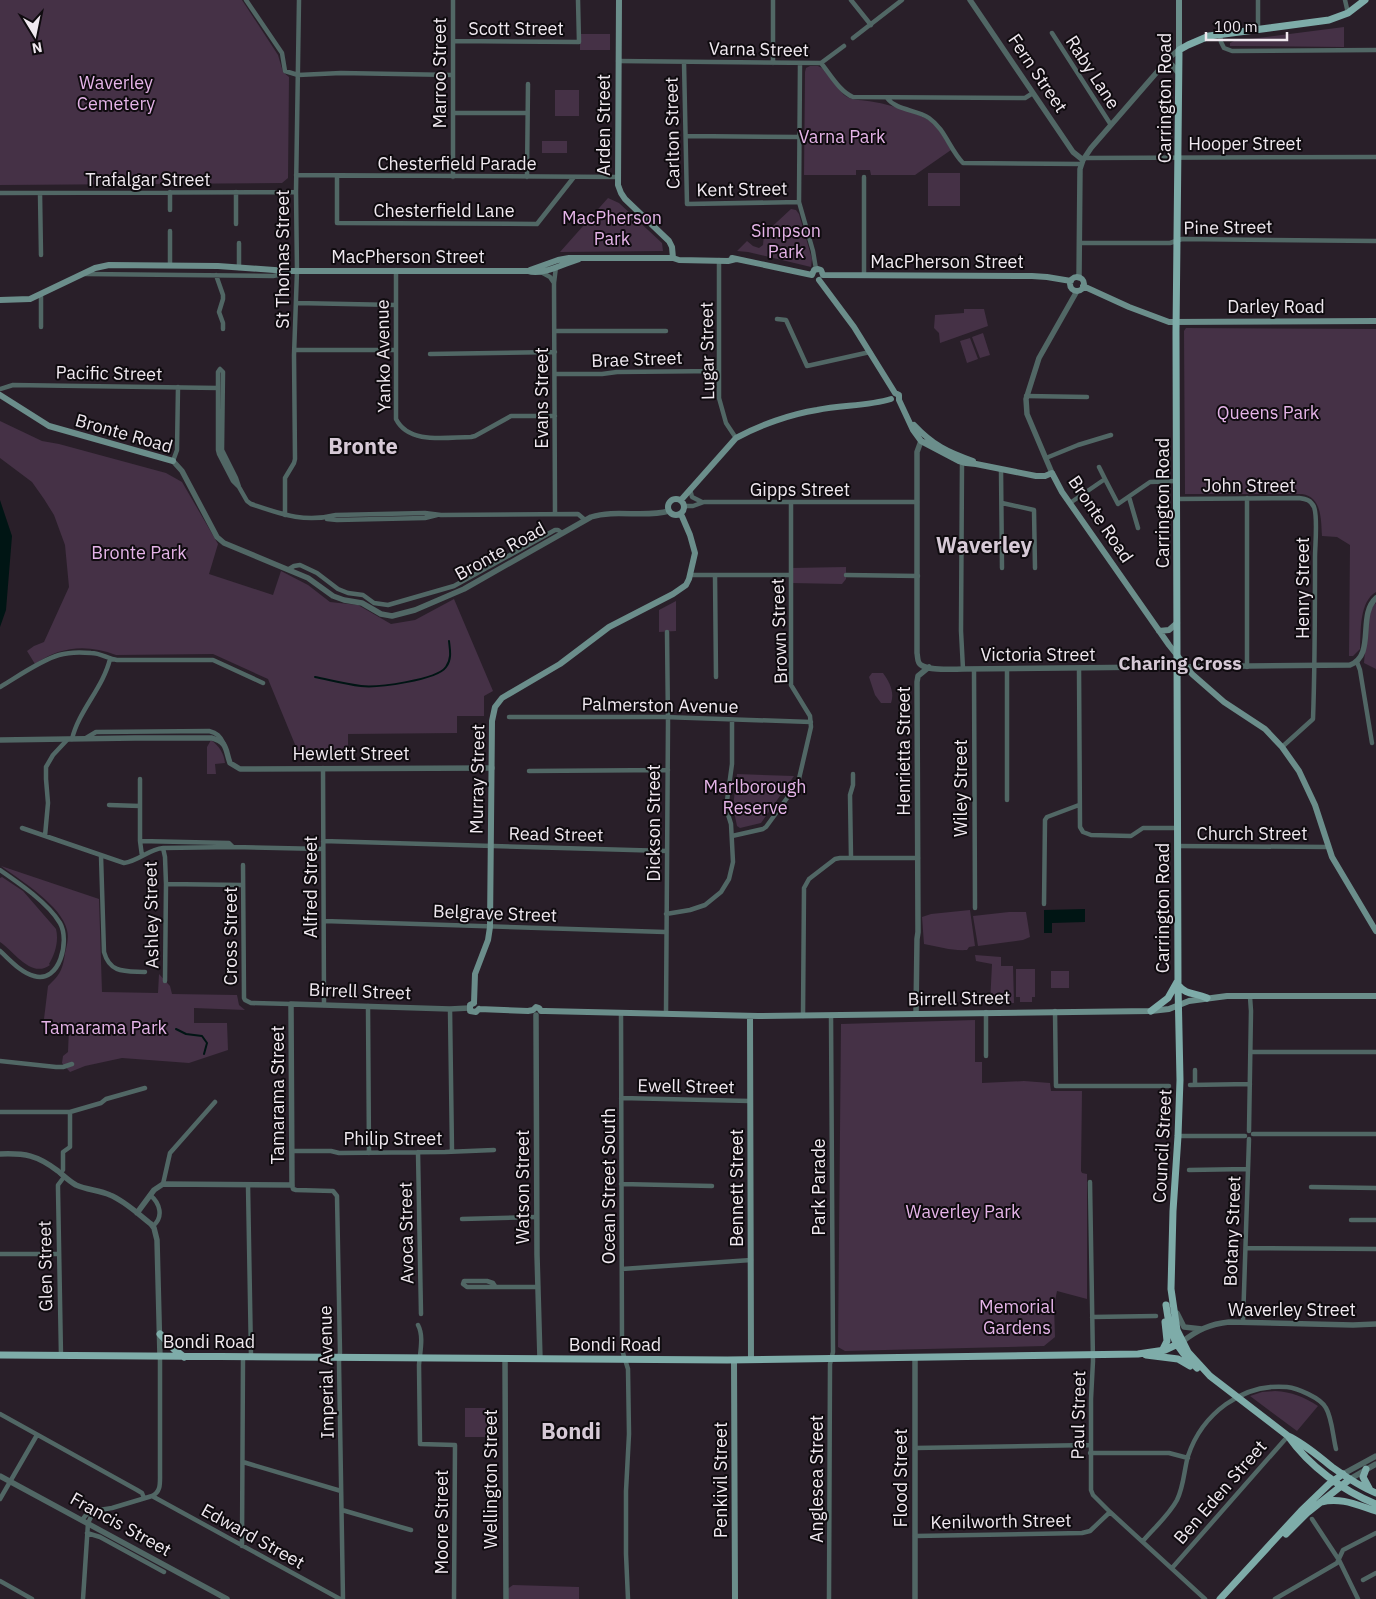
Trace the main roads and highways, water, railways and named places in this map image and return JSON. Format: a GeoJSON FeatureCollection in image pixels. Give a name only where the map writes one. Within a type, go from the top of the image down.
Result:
{"type":"FeatureCollection","features":[{"type":"Feature","properties":{"kind":"main road","name":"Arden Street"},"geometry":{"type":"LineString","coordinates":[[619,0],[618,177],[620,193],[669,241],[672,247],[673,258]]}},
{"type":"Feature","properties":{"kind":"main road","name":"Carrington Road"},"geometry":{"type":"LineString","coordinates":[[1179,0],[1176,322],[1179,1006]]}},
{"type":"Feature","properties":{"kind":"main road"},"geometry":{"type":"LineString","coordinates":[[1179,50],[1202,38],[1220,34],[1329,20],[1348,13],[1365,0]]}},
{"type":"Feature","properties":{"kind":"main road","name":"MacPherson Street"},"geometry":{"type":"LineString","coordinates":[[0,300],[27,300],[94,268],[109,265],[170,265],[288,271],[541,272],[569,258],[728,256],[814,272]]}},
{"type":"Feature","properties":{"kind":"main road","name":"MacPherson Street"},"geometry":{"type":"LineString","coordinates":[[673,258],[679,260],[736,259]]}},
{"type":"Feature","properties":{"kind":"main road","name":"MacPherson Street"},"geometry":{"type":"LineString","coordinates":[[528,271],[555,264]]}},
{"type":"Feature","properties":{"kind":"main road"},"geometry":{"type":"LineString","coordinates":[[821,270],[821,278],[814,279],[814,272],[821,270]]}},
{"type":"Feature","properties":{"kind":"main road","name":"MacPherson Street"},"geometry":{"type":"LineString","coordinates":[[821,278],[864,275],[1040,276],[1070,281]]}},
{"type":"Feature","properties":{"kind":"main road","name":"Bronte Road"},"geometry":{"type":"LineString","coordinates":[[821,278],[870,352],[893,396],[899,395],[899,400],[914,430],[922,441],[962,462],[1041,477],[1052,473],[1070,503],[1186,667],[1217,697],[1266,729],[1299,771],[1315,806],[1328,847],[1337,867],[1376,931]]}},
{"type":"Feature","properties":{"kind":"main road"},"geometry":{"type":"LineString","coordinates":[[1079,278],[1083,282],[1083,286],[1081,290],[1077,291],[1071,288],[1070,281],[1079,278]]}},
{"type":"Feature","properties":{"kind":"main road"},"geometry":{"type":"LineString","coordinates":[[1083,286],[1144,313],[1176,322]]}},
{"type":"Feature","properties":{"kind":"main road","name":"Darley Road"},"geometry":{"type":"LineString","coordinates":[[1176,322],[1376,321]]}},
{"type":"Feature","properties":{"kind":"main road","name":"Bronte Road"},"geometry":{"type":"LineString","coordinates":[[0,395],[49,426],[173,461]]}},
{"type":"Feature","properties":{"kind":"main road"},"geometry":{"type":"LineString","coordinates":[[682,503],[676,499],[671,501],[668,506],[669,511],[674,515],[681,514],[682,503],[690,489],[736,438],[759,427],[810,411],[893,396]]}},
{"type":"Feature","properties":{"kind":"main road","name":"Bronte Road"},"geometry":{"type":"LineString","coordinates":[[911,423],[930,441],[976,464]]}},
{"type":"Feature","properties":{"kind":"main road","name":"Murray Street"},"geometry":{"type":"LineString","coordinates":[[474,1007],[475,974],[488,940],[490,927],[493,713],[499,700],[560,664],[609,627],[686,585],[695,556],[681,514]]}},
{"type":"Feature","properties":{"kind":"main road"},"geometry":{"type":"LineString","coordinates":[[1159,630],[1169,630],[1177,624]]}},
{"type":"Feature","properties":{"kind":"main road"},"geometry":{"type":"LineString","coordinates":[[1151,1011],[1168,998],[1178,983],[1184,992],[1200,994],[1207,998]]}},
{"type":"Feature","properties":{"kind":"main road","name":"Birrell Street"},"geometry":{"type":"LineString","coordinates":[[474,1007],[537,1012],[803,1016],[1151,1011],[1168,1009],[1189,1001],[1227,996],[1250,998],[1376,996]]}},
{"type":"Feature","properties":{"kind":"main road","name":"Council Street"},"geometry":{"type":"LineString","coordinates":[[1179,1006],[1180,1080],[1171,1289],[1179,1345]]}},
{"type":"Feature","properties":{"kind":"main road","name":"Bennett Street"},"geometry":{"type":"LineString","coordinates":[[750,1016],[751,1360]]}},
{"type":"Feature","properties":{"kind":"main road","name":"Council Street"},"geometry":{"type":"LineString","coordinates":[[1171,1289],[1166,1306],[1169,1323],[1179,1345]]}},
{"type":"Feature","properties":{"kind":"main road"},"geometry":{"type":"LineString","coordinates":[[1162,1351],[1166,1341],[1164,1313],[1166,1306]]}},
{"type":"Feature","properties":{"kind":"main road"},"geometry":{"type":"LineString","coordinates":[[160,1334],[174,1350],[184,1357]]}},
{"type":"Feature","properties":{"kind":"main road"},"geometry":{"type":"LineString","coordinates":[[1179,1345],[1183,1355],[1206,1375]]}},
{"type":"Feature","properties":{"kind":"main road","name":"Bondi Road"},"geometry":{"type":"LineString","coordinates":[[0,1356],[751,1360],[1138,1354],[1162,1351],[1179,1345]]}},
{"type":"Feature","properties":{"kind":"main road"},"geometry":{"type":"LineString","coordinates":[[1138,1354],[1178,1359],[1206,1375],[1288,1436],[1300,1442],[1350,1479],[1373,1491]]}},
{"type":"Feature","properties":{"kind":"main road","name":"Penkivil Street"},"geometry":{"type":"LineString","coordinates":[[734,1360],[735,1599]]}},
{"type":"Feature","properties":{"kind":"main road"},"geometry":{"type":"LineString","coordinates":[[1288,1436],[1298,1450],[1334,1480],[1352,1493],[1376,1504]]}},
{"type":"Feature","properties":{"kind":"main road"},"geometry":{"type":"LineString","coordinates":[[1366,1469],[1364,1477],[1373,1491]]}},
{"type":"Feature","properties":{"kind":"main road"},"geometry":{"type":"LineString","coordinates":[[1220,1599],[1301,1511],[1343,1474]]}},
{"type":"Feature","properties":{"kind":"main road"},"geometry":{"type":"LineString","coordinates":[[1225,1599],[1294,1526],[1319,1503],[1350,1479]]}},
{"type":"Feature","properties":{"kind":"main road"},"geometry":{"type":"LineString","coordinates":[[1319,1503],[1342,1500],[1376,1511]]}},
{"type":"Feature","properties":{"kind":"waterway"},"geometry":{"type":"LineString","coordinates":[[315,677],[369,686],[406,682],[431,676],[440,672],[448,664],[450,658],[449,641]]}},
{"type":"Feature","properties":{"kind":"waterway"},"geometry":{"type":"LineString","coordinates":[[176,1029],[186,1034],[202,1036],[207,1043],[204,1054]]}},
{"type":"Feature","properties":{"kind":"district","name":"Bronte"},"geometry":{"type":"Point","coordinates":[363,445]}},
{"type":"Feature","properties":{"kind":"district","name":"Waverley"},"geometry":{"type":"Point","coordinates":[984,544]}},
{"type":"Feature","properties":{"kind":"district","name":"Charing Cross"},"geometry":{"type":"Point","coordinates":[1180,663]}},
{"type":"Feature","properties":{"kind":"district","name":"Bondi"},"geometry":{"type":"Point","coordinates":[571,1430]}},
{"type":"Feature","properties":{"kind":"park label","name":"Waverley Cemetery"},"geometry":{"type":"Point","coordinates":[116,92]}},
{"type":"Feature","properties":{"kind":"park label","name":"Varna Park"},"geometry":{"type":"Point","coordinates":[842,136]}},
{"type":"Feature","properties":{"kind":"park label","name":"MacPherson Park"},"geometry":{"type":"Point","coordinates":[612,227]}},
{"type":"Feature","properties":{"kind":"park label","name":"Simpson Park"},"geometry":{"type":"Point","coordinates":[786,240]}},
{"type":"Feature","properties":{"kind":"park label","name":"Queens Park"},"geometry":{"type":"Point","coordinates":[1268,412]}},
{"type":"Feature","properties":{"kind":"park label","name":"Bronte Park"},"geometry":{"type":"Point","coordinates":[139,552]}},
{"type":"Feature","properties":{"kind":"park label","name":"Marlborough Reserve"},"geometry":{"type":"Point","coordinates":[755,796]}},
{"type":"Feature","properties":{"kind":"park label","name":"Tamarama Park"},"geometry":{"type":"Point","coordinates":[104,1027]}},
{"type":"Feature","properties":{"kind":"park label","name":"Waverley Park"},"geometry":{"type":"Point","coordinates":[963,1211]}},
{"type":"Feature","properties":{"kind":"park label","name":"Memorial Gardens"},"geometry":{"type":"Point","coordinates":[1017,1316]}}]}
